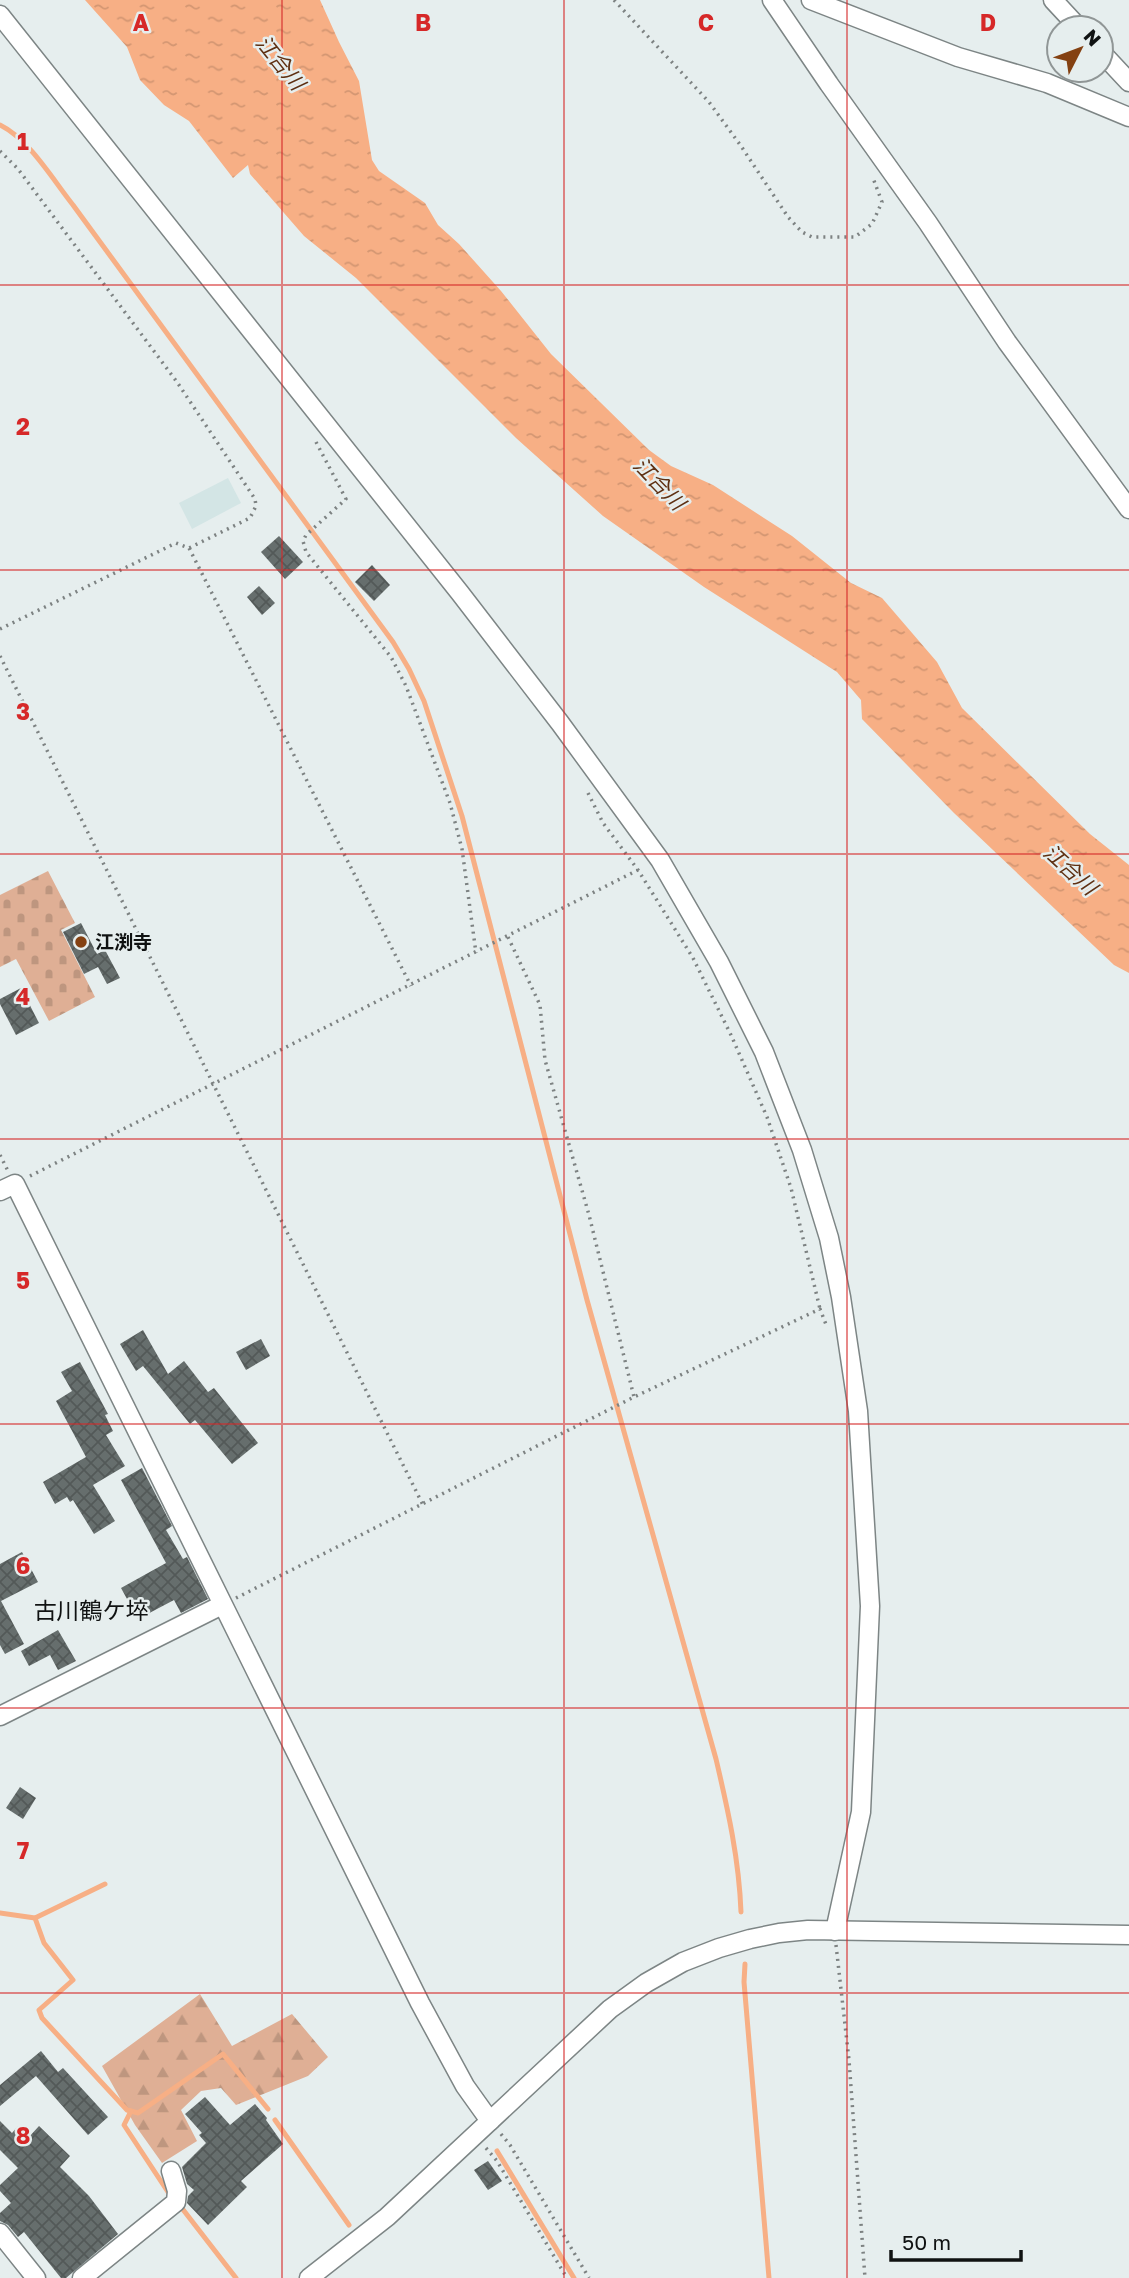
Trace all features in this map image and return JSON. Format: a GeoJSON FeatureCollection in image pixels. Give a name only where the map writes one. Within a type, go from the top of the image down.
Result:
{"type":"FeatureCollection","features":[{"type":"Feature","properties":{"kind":"street"},"geometry":{"type":"LineString","coordinates":[[772,0],[928,223],[1007,342],[1129,509]]}},
{"type":"Feature","properties":{"kind":"street"},"geometry":{"type":"LineString","coordinates":[[811,0],[958,57],[1047,83],[1129,117]]}},
{"type":"Feature","properties":{"kind":"street"},"geometry":{"type":"LineString","coordinates":[[1053,0],[1066,14]]}},
{"type":"Feature","properties":{"kind":"street"},"geometry":{"type":"LineString","coordinates":[[0,15],[460,593],[560,723],[660,860],[719,962],[764,1052],[802,1150],[829,1237],[859,1411],[870,1606],[861,1812],[835,1931]]}},
{"type":"Feature","properties":{"kind":"street"},"geometry":{"type":"LineString","coordinates":[[1115,67],[1129,82]]}},
{"type":"Feature","properties":{"kind":"street"},"geometry":{"type":"LineString","coordinates":[[7,1188],[222,1605],[420,2003],[465,2086],[491,2121]]}},
{"type":"Feature","properties":{"kind":"street"},"geometry":{"type":"LineString","coordinates":[[0,1716],[222,1605]]}},
{"type":"Feature","properties":{"kind":"street"},"geometry":{"type":"LineString","coordinates":[[309,2278],[387,2217],[610,2009],[673,1967],[719,1948],[750,1939],[808,1930],[1129,1936]]}},
{"type":"Feature","properties":{"kind":"street"},"geometry":{"type":"LineString","coordinates":[[82,2278],[176,2202],[177,2191],[171,2171]]}},
{"type":"Feature","properties":{"kind":"street"},"geometry":{"type":"LineString","coordinates":[[0,2233],[36,2278]]}},
{"type":"Feature","properties":{"kind":"path"},"geometry":{"type":"LineString","coordinates":[[614,0],[709,102],[788,217],[802,232],[811,237],[855,237],[872,224],[882,202],[871,172]]}},
{"type":"Feature","properties":{"kind":"path"},"geometry":{"type":"LineString","coordinates":[[0,151],[18,169],[177,382],[255,499],[256,506],[250,518],[189,548]]}},
{"type":"Feature","properties":{"kind":"path"},"geometry":{"type":"LineString","coordinates":[[314,439],[346,499],[306,535],[303,541],[306,552],[391,657],[406,686],[450,803],[463,849],[476,953]]}},
{"type":"Feature","properties":{"kind":"path"},"geometry":{"type":"LineString","coordinates":[[0,629],[176,543],[189,548],[411,986]]}},
{"type":"Feature","properties":{"kind":"path"},"geometry":{"type":"LineString","coordinates":[[0,656],[423,1505]]}},
{"type":"Feature","properties":{"kind":"path"},"geometry":{"type":"LineString","coordinates":[[585,787],[603,822],[638,870],[693,958],[767,1117],[790,1188],[820,1309],[829,1334]]}},
{"type":"Feature","properties":{"kind":"path"},"geometry":{"type":"LineString","coordinates":[[7,1188],[638,870]]}},
{"type":"Feature","properties":{"kind":"path"},"geometry":{"type":"LineString","coordinates":[[508,937],[540,1005],[545,1060],[589,1215],[632,1398]]}},
{"type":"Feature","properties":{"kind":"path"},"geometry":{"type":"LineString","coordinates":[[222,1605],[632,1398],[820,1309]]}},
{"type":"Feature","properties":{"kind":"path"},"geometry":{"type":"LineString","coordinates":[[835,1931],[849,2060],[865,2278]]}},
{"type":"Feature","properties":{"kind":"path"},"geometry":{"type":"LineString","coordinates":[[491,2121],[510,2145],[589,2278]]}},
{"type":"Feature","properties":{"kind":"path"},"geometry":{"type":"LineString","coordinates":[[476,2135],[496,2161],[567,2278]]}},
{"type":"Feature","properties":{"kind":"shaded area"},"geometry":{"type":"Polygon","coordinates":[[[228,478],[241,503],[192,529],[179,503],[228,478]]]}},
{"type":"Feature","properties":{"kind":"green space"},"geometry":{"type":"Polygon","coordinates":[[[48,871],[75,923],[61,930],[95,997],[49,1021],[16,959],[0,967],[0,895],[48,871]]]}},
{"type":"Feature","properties":{"kind":"green space"},"geometry":{"type":"Polygon","coordinates":[[[200,1994],[232,2046],[292,2014],[328,2057],[308,2076],[236,2105],[221,2088],[201,2091],[181,2110],[197,2141],[162,2163],[135,2125],[102,2066],[200,1994]]]}},
{"type":"Feature","properties":{"kind":"water","name":"江合川"},"geometry":{"type":"Polygon","coordinates":[[[85,0],[320,0],[359,81],[372,160],[379,171],[425,203],[438,225],[501,291],[551,354],[649,450],[671,466],[713,485],[792,536],[851,583],[882,598],[937,662],[962,708],[1090,834],[1129,865],[1129,973],[1114,965],[954,813],[862,719],[861,700],[837,672],[704,587],[603,516],[516,438],[356,278],[304,236],[250,174],[248,165],[233,178],[189,121],[164,105],[140,80],[127,47],[85,0]]]}},
{"type":"Feature","properties":{"kind":"building"},"geometry":{"type":"Polygon","coordinates":[[[279,536],[303,562],[285,579],[261,552],[279,536]]]}},
{"type":"Feature","properties":{"kind":"building"},"geometry":{"type":"Polygon","coordinates":[[[372,565],[390,585],[374,601],[355,582],[372,565]]]}},
{"type":"Feature","properties":{"kind":"building"},"geometry":{"type":"Polygon","coordinates":[[[259,586],[275,603],[262,615],[247,597],[259,586]]]}},
{"type":"Feature","properties":{"kind":"building"},"geometry":{"type":"Polygon","coordinates":[[[81,923],[97,954],[105,950],[120,978],[107,984],[98,967],[84,974],[63,932],[81,923]]]}},
{"type":"Feature","properties":{"kind":"building"},"geometry":{"type":"Polygon","coordinates":[[[21,988],[39,1023],[16,1035],[0,999],[21,988]]]}},
{"type":"Feature","properties":{"kind":"building"},"geometry":{"type":"Polygon","coordinates":[[[143,1330],[168,1374],[184,1361],[208,1392],[214,1388],[258,1443],[232,1464],[195,1420],[190,1424],[143,1366],[136,1371],[120,1344],[143,1330]]]}},
{"type":"Feature","properties":{"kind":"building"},"geometry":{"type":"Polygon","coordinates":[[[261,1339],[270,1356],[246,1370],[236,1352],[261,1339]]]}},
{"type":"Feature","properties":{"kind":"building"},"geometry":{"type":"Polygon","coordinates":[[[80,1362],[108,1414],[105,1415],[113,1431],[106,1435],[125,1466],[93,1485],[115,1521],[94,1534],[73,1500],[70,1502],[67,1497],[55,1504],[43,1482],[86,1457],[56,1401],[72,1391],[61,1372],[80,1362]]]}},
{"type":"Feature","properties":{"kind":"building"},"geometry":{"type":"Polygon","coordinates":[[[142,1468],[172,1526],[166,1530],[183,1559],[187,1557],[208,1599],[181,1613],[174,1600],[138,1619],[121,1588],[166,1563],[121,1480],[142,1468]]]}},
{"type":"Feature","properties":{"kind":"building"},"geometry":{"type":"Polygon","coordinates":[[[22,1552],[38,1582],[1,1601],[24,1644],[5,1654],[0,1645],[0,1564],[22,1552]]]}},
{"type":"Feature","properties":{"kind":"building"},"geometry":{"type":"Polygon","coordinates":[[[58,1630],[76,1661],[58,1670],[50,1655],[29,1666],[21,1651],[58,1630]]]}},
{"type":"Feature","properties":{"kind":"building"},"geometry":{"type":"Polygon","coordinates":[[[20,1787],[36,1798],[23,1819],[6,1808],[20,1787]]]}},
{"type":"Feature","properties":{"kind":"building"},"geometry":{"type":"Polygon","coordinates":[[[41,2051],[58,2072],[63,2068],[108,2117],[88,2135],[36,2076],[0,2106],[0,2085],[41,2051]]]}},
{"type":"Feature","properties":{"kind":"building"},"geometry":{"type":"Polygon","coordinates":[[[205,2097],[230,2125],[255,2104],[283,2144],[241,2181],[247,2187],[208,2225],[187,2203],[188,2196],[194,2190],[187,2184],[182,2167],[206,2143],[199,2135],[202,2133],[185,2114],[205,2097]]]}},
{"type":"Feature","properties":{"kind":"building"},"geometry":{"type":"Polygon","coordinates":[[[0,2121],[12,2133],[18,2126],[29,2137],[39,2126],[70,2156],[60,2167],[89,2196],[118,2234],[66,2278],[61,2278],[24,2232],[18,2237],[8,2225],[0,2221],[0,2213],[11,2203],[0,2191],[0,2185],[18,2168],[0,2150],[0,2121]]]}},
{"type":"Feature","properties":{"kind":"building"},"geometry":{"type":"Polygon","coordinates":[[[488,2161],[502,2181],[488,2190],[474,2170],[488,2161]]]}},
{"type":"Feature","properties":{"kind":"waterway"},"geometry":{"type":"LineString","coordinates":[[0,125],[21,140],[49,172],[393,642],[424,701],[462,816],[587,1300],[716,1759],[729,1816],[741,1912]]}},
{"type":"Feature","properties":{"kind":"waterway"},"geometry":{"type":"LineString","coordinates":[[0,1913],[35,1918],[105,1884]]}},
{"type":"Feature","properties":{"kind":"waterway"},"geometry":{"type":"LineString","coordinates":[[35,1918],[44,1943],[73,1980],[39,2010],[42,2018],[127,2110],[138,2113],[223,2054],[268,2109]]}},
{"type":"Feature","properties":{"kind":"waterway"},"geometry":{"type":"LineString","coordinates":[[745,1964],[744,1982],[769,2278]]}},
{"type":"Feature","properties":{"kind":"waterway"},"geometry":{"type":"LineString","coordinates":[[131,2111],[124,2125],[168,2192]]}},
{"type":"Feature","properties":{"kind":"waterway"},"geometry":{"type":"LineString","coordinates":[[275,2120],[349,2225]]}},
{"type":"Feature","properties":{"kind":"waterway"},"geometry":{"type":"LineString","coordinates":[[497,2151],[574,2278]]}},
{"type":"Feature","properties":{"kind":"waterway"},"geometry":{"type":"LineString","coordinates":[[181,2207],[236,2278]]}},
{"type":"Feature","properties":{"kind":"place","name":"江渕寺"},"geometry":{"type":"Point","coordinates":[81,942]}},
{"type":"Feature","properties":{"kind":"district","name":"古川鶴ケ埣"},"geometry":{"type":"Point","coordinates":[91,1611]}}]}
